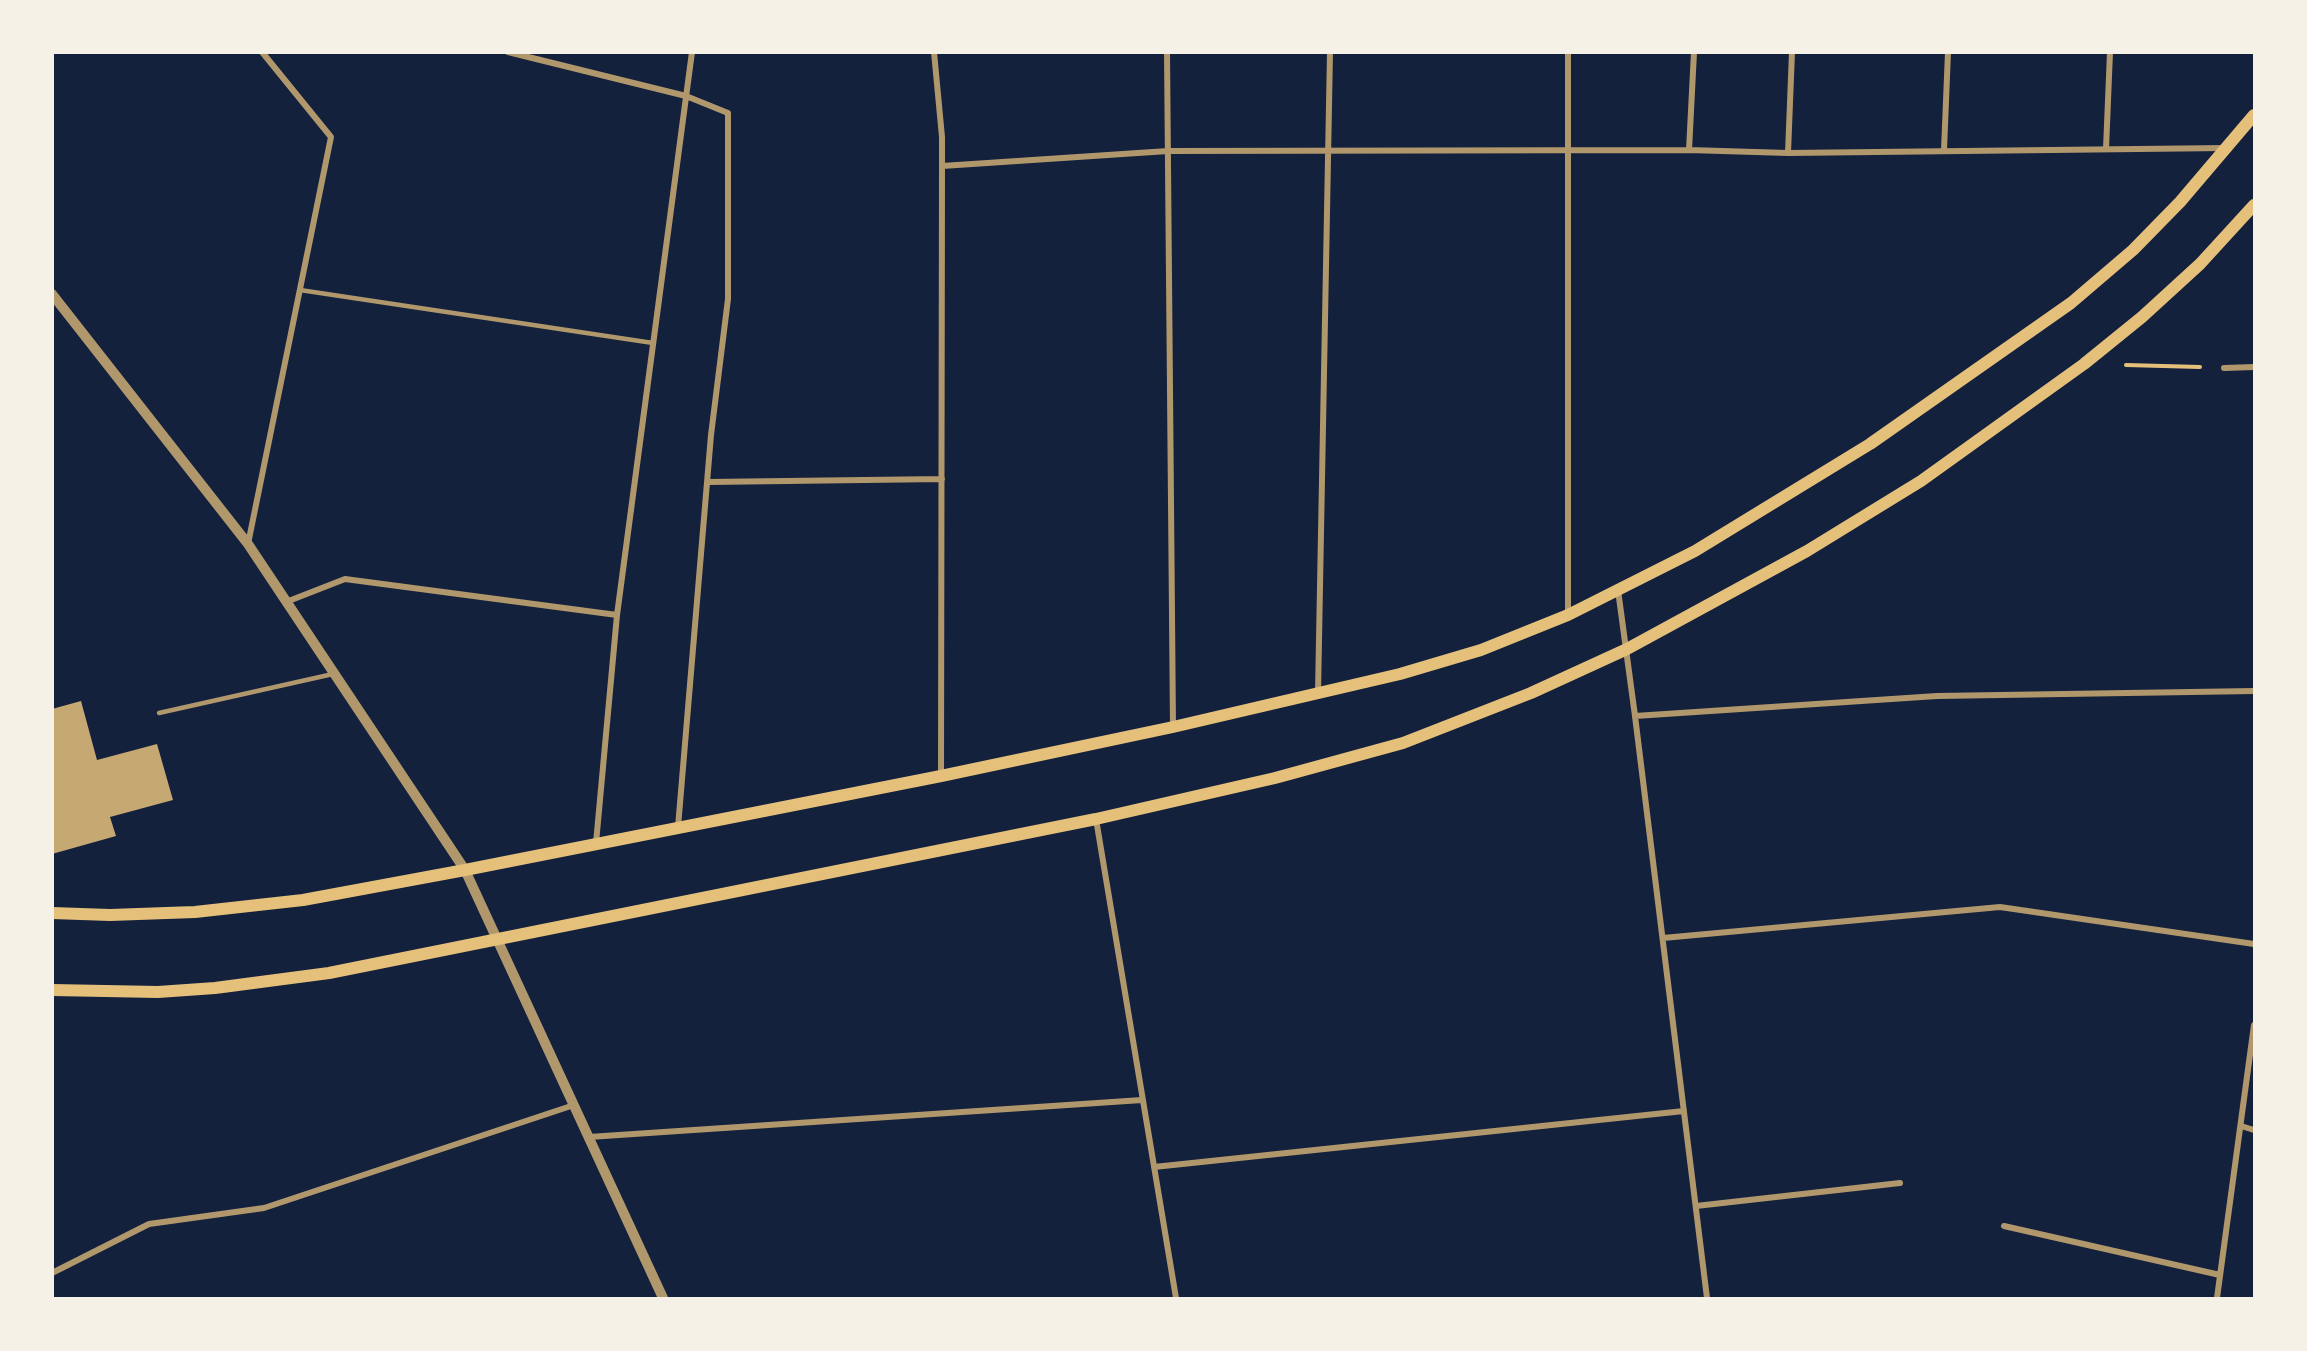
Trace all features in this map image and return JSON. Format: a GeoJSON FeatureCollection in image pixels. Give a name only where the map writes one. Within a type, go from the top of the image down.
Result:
{"type":"FeatureCollection","features":[{"type":"Feature","properties":{"kind":"main road"},"geometry":{"type":"LineString","coordinates":[[52,913],[110,915],[195,912],[303,900],[941,776],[1173,727],[1400,674],[1481,650],[1568,615],[1695,551],[1870,444],[2071,303],[2133,250],[2180,202],[2254,115]]}},
{"type":"Feature","properties":{"kind":"main road"},"geometry":{"type":"LineString","coordinates":[[52,990],[158,992],[215,988],[329,973],[1096,819],[1275,778],[1403,743],[1532,693],[1627,649],[1807,551],[1921,481],[2084,364],[2142,317],[2200,264],[2254,205]]}},
{"type":"Feature","properties":{"kind":"street"},"geometry":{"type":"LineString","coordinates":[[248,544],[331,137],[262,52]]}},
{"type":"Feature","properties":{"kind":"street"},"geometry":{"type":"LineString","coordinates":[[508,52],[686,96],[728,112],[728,299],[708,482],[678,827]]}},
{"type":"Feature","properties":{"kind":"street"},"geometry":{"type":"LineString","coordinates":[[596,843],[616,615],[692,52]]}},
{"type":"Feature","properties":{"kind":"street"},"geometry":{"type":"LineString","coordinates":[[934,52],[942,137],[941,776]]}},
{"type":"Feature","properties":{"kind":"street"},"geometry":{"type":"LineString","coordinates":[[1167,52],[1173,727]]}},
{"type":"Feature","properties":{"kind":"street"},"geometry":{"type":"LineString","coordinates":[[1318,694],[1330,52]]}},
{"type":"Feature","properties":{"kind":"street"},"geometry":{"type":"LineString","coordinates":[[1568,615],[1569,52]]}},
{"type":"Feature","properties":{"kind":"street"},"geometry":{"type":"LineString","coordinates":[[1689,150],[1694,52]]}},
{"type":"Feature","properties":{"kind":"street"},"geometry":{"type":"LineString","coordinates":[[1788,153],[1792,52]]}},
{"type":"Feature","properties":{"kind":"street"},"geometry":{"type":"LineString","coordinates":[[1944,150],[1948,52]]}},
{"type":"Feature","properties":{"kind":"street"},"geometry":{"type":"LineString","coordinates":[[2106,149],[2110,52]]}},
{"type":"Feature","properties":{"kind":"street"},"geometry":{"type":"LineString","coordinates":[[942,166],[1168,151],[1689,150],[1788,153],[2227,147]]}},
{"type":"Feature","properties":{"kind":"street"},"geometry":{"type":"LineString","coordinates":[[52,294],[248,544],[465,870],[663,1299]]}},
{"type":"Feature","properties":{"kind":"street"},"geometry":{"type":"LineString","coordinates":[[2224,368],[2254,366]]}},
{"type":"Feature","properties":{"kind":"street"},"geometry":{"type":"LineString","coordinates":[[708,482],[942,479]]}},
{"type":"Feature","properties":{"kind":"street"},"geometry":{"type":"LineString","coordinates":[[286,602],[345,579],[616,615]]}},
{"type":"Feature","properties":{"kind":"street"},"geometry":{"type":"LineString","coordinates":[[1618,590],[1707,1299]]}},
{"type":"Feature","properties":{"kind":"street"},"geometry":{"type":"LineString","coordinates":[[1635,716],[1937,696],[2254,691]]}},
{"type":"Feature","properties":{"kind":"street"},"geometry":{"type":"LineString","coordinates":[[1096,819],[1176,1299]]}},
{"type":"Feature","properties":{"kind":"street"},"geometry":{"type":"LineString","coordinates":[[1663,938],[2000,907],[2254,944]]}},
{"type":"Feature","properties":{"kind":"street"},"geometry":{"type":"LineString","coordinates":[[2217,1299],[2254,1025]]}},
{"type":"Feature","properties":{"kind":"street"},"geometry":{"type":"LineString","coordinates":[[588,1137],[1143,1100]]}},
{"type":"Feature","properties":{"kind":"street"},"geometry":{"type":"LineString","coordinates":[[52,1273],[149,1224],[264,1208],[574,1105]]}},
{"type":"Feature","properties":{"kind":"street"},"geometry":{"type":"LineString","coordinates":[[1154,1167],[1684,1111]]}},
{"type":"Feature","properties":{"kind":"street"},"geometry":{"type":"LineString","coordinates":[[2241,1126],[2254,1130]]}},
{"type":"Feature","properties":{"kind":"street"},"geometry":{"type":"LineString","coordinates":[[1696,1206],[1900,1183]]}},
{"type":"Feature","properties":{"kind":"street"},"geometry":{"type":"LineString","coordinates":[[2004,1226],[2220,1275]]}},
{"type":"Feature","properties":{"kind":"lane"},"geometry":{"type":"LineString","coordinates":[[300,290],[653,343]]}},
{"type":"Feature","properties":{"kind":"lane"},"geometry":{"type":"LineString","coordinates":[[159,713],[333,674]]}},
{"type":"Feature","properties":{"kind":"path"},"geometry":{"type":"LineString","coordinates":[[2084,364],[2224,368]]}},
{"type":"Feature","properties":{"kind":"building"},"geometry":{"type":"Polygon","coordinates":[[[81,701],[97,760],[157,744],[173,800],[110,817],[116,836],[52,854],[52,709],[81,701]]]}}]}
